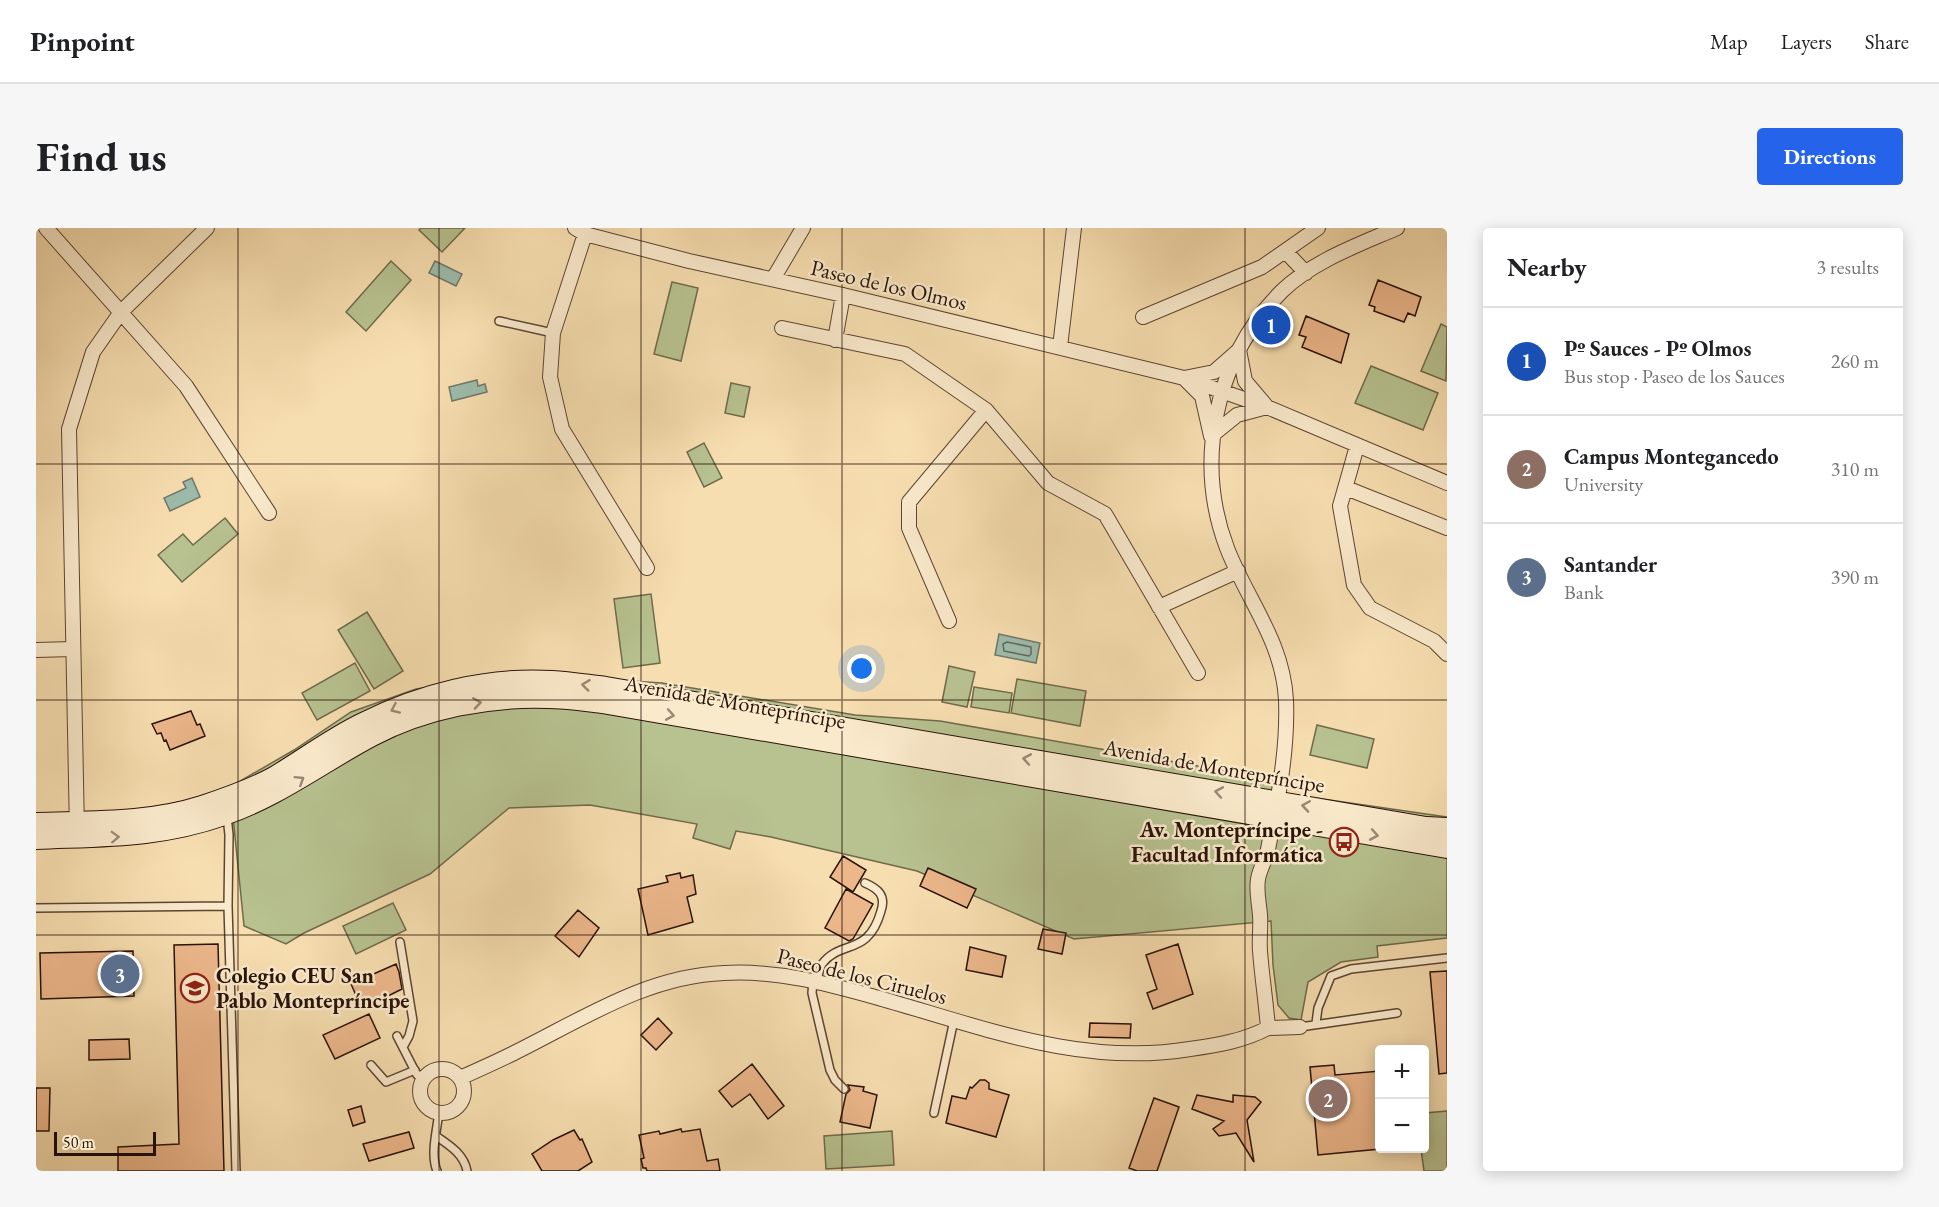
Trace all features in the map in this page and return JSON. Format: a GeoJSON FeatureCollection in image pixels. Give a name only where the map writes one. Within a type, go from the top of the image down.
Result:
{"type":"FeatureCollection","features":[{"type":"Feature","properties":{"kind":"street"},"geometry":{"type":"LineString","coordinates":[[46,228],[186,386],[269,513]]}},
{"type":"Feature","properties":{"kind":"street"},"geometry":{"type":"LineString","coordinates":[[77,830],[69,429],[93,352],[122,312],[207,228]]}},
{"type":"Feature","properties":{"kind":"street"},"geometry":{"type":"LineString","coordinates":[[773,279],[802,228]]}},
{"type":"Feature","properties":{"kind":"street"},"geometry":{"type":"LineString","coordinates":[[1060,347],[1074,228]]}},
{"type":"Feature","properties":{"kind":"street"},"geometry":{"type":"LineString","coordinates":[[1143,317],[1262,267],[1318,228]]}},
{"type":"Feature","properties":{"kind":"street"},"geometry":{"type":"LineString","coordinates":[[1300,1027],[1268,1028],[1257,893],[1258,877],[1267,854],[1276,810],[1285,747],[1286,698],[1280,668],[1268,630],[1227,549],[1216,513],[1210,474],[1211,436],[1222,390],[1239,350],[1260,317],[1282,291],[1306,273],[1344,251],[1397,228]]}},
{"type":"Feature","properties":{"kind":"street","name":"Paseo de los Olmos"},"geometry":{"type":"LineString","coordinates":[[647,568],[562,429],[550,377],[553,333],[580,231],[689,261],[843,295],[1184,378],[1267,407],[1447,483]]}},
{"type":"Feature","properties":{"kind":"street"},"geometry":{"type":"LineString","coordinates":[[1286,252],[1306,273]]}},
{"type":"Feature","properties":{"kind":"street"},"geometry":{"type":"LineString","coordinates":[[835,340],[843,295]]}},
{"type":"Feature","properties":{"kind":"street"},"geometry":{"type":"LineString","coordinates":[[782,328],[905,354],[986,410],[1048,483],[1106,514],[1198,673]]}},
{"type":"Feature","properties":{"kind":"street","name":"Paseo de los Olmos"},"geometry":{"type":"LineString","coordinates":[[1184,378],[1214,372],[1239,350]]}},
{"type":"Feature","properties":{"kind":"street","name":"Paseo de los Olmos"},"geometry":{"type":"LineString","coordinates":[[1239,350],[1245,381],[1267,407]]}},
{"type":"Feature","properties":{"kind":"street"},"geometry":{"type":"LineString","coordinates":[[1184,378],[1202,396],[1211,436]]}},
{"type":"Feature","properties":{"kind":"street"},"geometry":{"type":"LineString","coordinates":[[1211,436],[1237,415],[1267,407]]}},
{"type":"Feature","properties":{"kind":"street"},"geometry":{"type":"LineString","coordinates":[[949,621],[909,528],[909,502],[986,410]]}},
{"type":"Feature","properties":{"kind":"street"},"geometry":{"type":"LineString","coordinates":[[1357,446],[1341,506],[1354,585],[1370,608],[1434,641],[1447,654]]}},
{"type":"Feature","properties":{"kind":"street"},"geometry":{"type":"LineString","coordinates":[[1346,488],[1447,528]]}},
{"type":"Feature","properties":{"kind":"street"},"geometry":{"type":"LineString","coordinates":[[1160,607],[1238,571]]}},
{"type":"Feature","properties":{"kind":"street"},"geometry":{"type":"LineString","coordinates":[[36,650],[73,649]]}},
{"type":"Feature","properties":{"kind":"street","name":"Avenida de Montepríncipe"},"geometry":{"type":"LineString","coordinates":[[36,839],[200,807],[272,778],[363,723],[406,704],[447,691],[487,684],[551,681],[606,687],[1276,810],[1447,848]]}},
{"type":"Feature","properties":{"kind":"street","name":"Avenida de Montepríncipe"},"geometry":{"type":"LineString","coordinates":[[36,824],[129,836],[162,832],[226,815],[281,792],[373,735],[410,720],[448,708],[512,698],[550,698],[602,703],[1276,810],[1447,828]]}},
{"type":"Feature","properties":{"kind":"street","name":"Paseo de los Ciruelos"},"geometry":{"type":"LineString","coordinates":[[460,1078],[513,1054],[615,1001],[663,983],[722,972],[759,972],[815,982],[1038,1044],[1086,1051],[1127,1054],[1168,1053],[1234,1042],[1251,1037],[1268,1028]]}},
{"type":"Feature","properties":{"kind":"street"},"geometry":{"type":"LineString","coordinates":[[448,1070],[460,1078],[464,1091],[460,1105],[448,1112],[439,1113],[428,1108],[421,1096],[421,1072],[448,1070]]}},
{"type":"Feature","properties":{"kind":"lane"},"geometry":{"type":"LineString","coordinates":[[499,321],[553,333]]}},
{"type":"Feature","properties":{"kind":"lane"},"geometry":{"type":"LineString","coordinates":[[226,815],[229,835],[228,906],[236,1171]]}},
{"type":"Feature","properties":{"kind":"lane"},"geometry":{"type":"LineString","coordinates":[[844,1089],[835,1080],[830,1070],[812,993],[821,965],[833,955],[869,937],[879,918],[883,906],[882,895],[876,888],[865,883]]}},
{"type":"Feature","properties":{"kind":"lane"},"geometry":{"type":"LineString","coordinates":[[36,908],[228,906]]}},
{"type":"Feature","properties":{"kind":"lane"},"geometry":{"type":"LineString","coordinates":[[400,942],[413,1021],[410,1036],[403,1047]]}},
{"type":"Feature","properties":{"kind":"lane"},"geometry":{"type":"LineString","coordinates":[[1316,1023],[1318,1008],[1332,976],[1351,969],[1447,958]]}},
{"type":"Feature","properties":{"kind":"lane"},"geometry":{"type":"LineString","coordinates":[[1300,1027],[1396,1013]]}},
{"type":"Feature","properties":{"kind":"lane"},"geometry":{"type":"LineString","coordinates":[[934,1113],[954,1020]]}},
{"type":"Feature","properties":{"kind":"lane"},"geometry":{"type":"LineString","coordinates":[[371,1065],[386,1082],[421,1072],[397,1036]]}},
{"type":"Feature","properties":{"kind":"lane"},"geometry":{"type":"LineString","coordinates":[[437,1171],[435,1165],[436,1136],[439,1113]]}},
{"type":"Feature","properties":{"kind":"lane"},"geometry":{"type":"LineString","coordinates":[[436,1136],[454,1149],[466,1163],[467,1171]]}},
{"type":"Feature","properties":{"kind":"green space"},"geometry":{"type":"Polygon","coordinates":[[[421,228],[465,228],[442,252],[419,230],[421,228]]]}},
{"type":"Feature","properties":{"kind":"green space"},"geometry":{"type":"Polygon","coordinates":[[[391,261],[411,280],[366,331],[346,312],[391,261]]]}},
{"type":"Feature","properties":{"kind":"green space"},"geometry":{"type":"Polygon","coordinates":[[[672,282],[698,288],[681,361],[654,354],[672,282]]]}},
{"type":"Feature","properties":{"kind":"green space"},"geometry":{"type":"Polygon","coordinates":[[[1441,324],[1447,327],[1446,381],[1421,371],[1441,324]]]}},
{"type":"Feature","properties":{"kind":"green space"},"geometry":{"type":"Polygon","coordinates":[[[1371,366],[1438,393],[1423,430],[1355,403],[1371,366]]]}},
{"type":"Feature","properties":{"kind":"green space"},"geometry":{"type":"Polygon","coordinates":[[[731,383],[750,387],[744,417],[725,413],[731,383]]]}},
{"type":"Feature","properties":{"kind":"green space"},"geometry":{"type":"Polygon","coordinates":[[[704,443],[722,478],[704,487],[687,452],[704,443]]]}},
{"type":"Feature","properties":{"kind":"green space"},"geometry":{"type":"Polygon","coordinates":[[[225,518],[238,534],[182,582],[158,555],[183,534],[193,545],[225,518]]]}},
{"type":"Feature","properties":{"kind":"green space"},"geometry":{"type":"Polygon","coordinates":[[[651,594],[660,663],[623,668],[614,599],[651,594]]]}},
{"type":"Feature","properties":{"kind":"green space"},"geometry":{"type":"Polygon","coordinates":[[[367,612],[403,671],[374,689],[338,630],[367,612]]]}},
{"type":"Feature","properties":{"kind":"green space"},"geometry":{"type":"Polygon","coordinates":[[[355,663],[370,691],[317,720],[302,693],[355,663]]]}},
{"type":"Feature","properties":{"kind":"green space"},"geometry":{"type":"Polygon","coordinates":[[[949,666],[975,672],[967,707],[942,702],[949,666]]]}},
{"type":"Feature","properties":{"kind":"green space"},"geometry":{"type":"Polygon","coordinates":[[[522,674],[662,683],[855,715],[940,721],[1255,776],[1288,794],[1447,817],[1447,938],[1377,946],[1378,957],[1341,962],[1308,982],[1301,1020],[1289,1018],[1278,1005],[1271,921],[1074,939],[917,871],[736,831],[730,849],[693,838],[697,824],[590,805],[509,808],[430,874],[304,933],[286,944],[244,926],[230,787],[294,750],[351,712],[416,689],[522,674]]]}},
{"type":"Feature","properties":{"kind":"green space"},"geometry":{"type":"Polygon","coordinates":[[[1017,679],[1086,691],[1080,726],[1011,713],[1017,679]]]}},
{"type":"Feature","properties":{"kind":"green space"},"geometry":{"type":"Polygon","coordinates":[[[974,687],[1012,693],[1009,713],[971,707],[974,687]]]}},
{"type":"Feature","properties":{"kind":"green space"},"geometry":{"type":"Polygon","coordinates":[[[1317,725],[1374,739],[1367,768],[1310,755],[1317,725]]]}},
{"type":"Feature","properties":{"kind":"green space"},"geometry":{"type":"Polygon","coordinates":[[[393,903],[406,930],[356,954],[343,926],[393,903]]]}},
{"type":"Feature","properties":{"kind":"green space"},"geometry":{"type":"Polygon","coordinates":[[[1447,1111],[1447,1171],[1424,1171],[1422,1153],[1429,1153],[1429,1113],[1447,1111]]]}},
{"type":"Feature","properties":{"kind":"green space"},"geometry":{"type":"Polygon","coordinates":[[[892,1131],[894,1165],[826,1169],[824,1136],[892,1131]]]}},
{"type":"Feature","properties":{"kind":"water"},"geometry":{"type":"Polygon","coordinates":[[[435,261],[462,274],[456,286],[429,273],[435,261]]]}},
{"type":"Feature","properties":{"kind":"water"},"geometry":{"type":"Polygon","coordinates":[[[477,380],[478,386],[485,384],[487,392],[452,401],[449,387],[477,380]]]}},
{"type":"Feature","properties":{"kind":"water"},"geometry":{"type":"Polygon","coordinates":[[[192,478],[200,497],[170,511],[164,498],[186,488],[183,482],[192,478]]]}},
{"type":"Feature","properties":{"kind":"water"},"geometry":{"type":"Polygon","coordinates":[[[999,634],[1040,643],[1036,663],[995,655],[999,634]]]}},
{"type":"Feature","properties":{"kind":"building"},"geometry":{"type":"Polygon","coordinates":[[[1378,280],[1421,297],[1415,316],[1408,313],[1404,322],[1374,311],[1375,307],[1369,305],[1378,280]]]}},
{"type":"Feature","properties":{"kind":"building"},"geometry":{"type":"Polygon","coordinates":[[[1306,316],[1349,334],[1341,363],[1302,347],[1306,337],[1299,335],[1306,316]]]}},
{"type":"Feature","properties":{"kind":"building"},"geometry":{"type":"Polygon","coordinates":[[[191,711],[205,736],[170,750],[166,740],[164,741],[161,733],[157,734],[152,724],[191,711]]]}},
{"type":"Feature","properties":{"kind":"building"},"geometry":{"type":"Polygon","coordinates":[[[843,856],[866,870],[853,892],[830,877],[843,856]]]}},
{"type":"Feature","properties":{"kind":"building"},"geometry":{"type":"Polygon","coordinates":[[[928,868],[976,889],[967,908],[920,886],[928,868]]]}},
{"type":"Feature","properties":{"kind":"building"},"geometry":{"type":"Polygon","coordinates":[[[680,873],[681,878],[693,875],[696,894],[687,897],[693,922],[648,935],[638,889],[668,882],[666,876],[680,873]]]}},
{"type":"Feature","properties":{"kind":"building"},"geometry":{"type":"Polygon","coordinates":[[[846,889],[873,904],[853,939],[849,941],[825,928],[846,889]]]}},
{"type":"Feature","properties":{"kind":"building"},"geometry":{"type":"Polygon","coordinates":[[[578,910],[599,928],[579,957],[555,936],[578,910]]]}},
{"type":"Feature","properties":{"kind":"building"},"geometry":{"type":"Polygon","coordinates":[[[1043,929],[1066,933],[1062,954],[1038,949],[1043,929]]]}},
{"type":"Feature","properties":{"kind":"building"},"geometry":{"type":"Polygon","coordinates":[[[218,944],[224,1171],[118,1171],[118,1147],[179,1144],[174,945],[218,944]]]}},
{"type":"Feature","properties":{"kind":"building"},"geometry":{"type":"Polygon","coordinates":[[[1178,944],[1193,994],[1153,1009],[1147,993],[1157,989],[1146,955],[1178,944]]]}},
{"type":"Feature","properties":{"kind":"building"},"geometry":{"type":"Polygon","coordinates":[[[970,947],[1006,956],[1002,977],[966,970],[970,947]]]}},
{"type":"Feature","properties":{"kind":"building"},"geometry":{"type":"Polygon","coordinates":[[[133,951],[134,996],[41,999],[40,953],[133,951]]]}},
{"type":"Feature","properties":{"kind":"building"},"geometry":{"type":"Polygon","coordinates":[[[396,964],[402,989],[362,1009],[351,984],[396,964]]]}},
{"type":"Feature","properties":{"kind":"building"},"geometry":{"type":"Polygon","coordinates":[[[1447,971],[1447,1073],[1439,1074],[1430,972],[1447,971]]]}},
{"type":"Feature","properties":{"kind":"building"},"geometry":{"type":"Polygon","coordinates":[[[369,1014],[380,1038],[335,1059],[323,1035],[369,1014]]]}},
{"type":"Feature","properties":{"kind":"building"},"geometry":{"type":"Polygon","coordinates":[[[658,1018],[672,1033],[656,1050],[641,1035],[658,1018]]]}},
{"type":"Feature","properties":{"kind":"building"},"geometry":{"type":"Polygon","coordinates":[[[1090,1023],[1131,1024],[1130,1038],[1089,1037],[1090,1023]]]}},
{"type":"Feature","properties":{"kind":"building"},"geometry":{"type":"Polygon","coordinates":[[[129,1039],[130,1059],[89,1060],[89,1040],[129,1039]]]}},
{"type":"Feature","properties":{"kind":"building"},"geometry":{"type":"Polygon","coordinates":[[[752,1064],[784,1106],[768,1119],[750,1094],[732,1107],[719,1091],[752,1064]]]}},
{"type":"Feature","properties":{"kind":"building"},"geometry":{"type":"Polygon","coordinates":[[[1334,1065],[1335,1075],[1375,1071],[1375,1149],[1318,1155],[1310,1067],[1334,1065]]]}},
{"type":"Feature","properties":{"kind":"building"},"geometry":{"type":"Polygon","coordinates":[[[980,1080],[989,1083],[989,1089],[1009,1095],[996,1137],[946,1123],[952,1096],[966,1099],[970,1087],[972,1088],[980,1080]]]}},
{"type":"Feature","properties":{"kind":"building"},"geometry":{"type":"Polygon","coordinates":[[[848,1085],[864,1087],[863,1091],[877,1095],[870,1128],[840,1122],[846,1094],[850,1090],[848,1085]]]}},
{"type":"Feature","properties":{"kind":"building"},"geometry":{"type":"Polygon","coordinates":[[[36,1088],[50,1088],[49,1131],[36,1131],[36,1088]]]}},
{"type":"Feature","properties":{"kind":"building"},"geometry":{"type":"Polygon","coordinates":[[[1197,1095],[1233,1102],[1233,1095],[1255,1097],[1261,1102],[1247,1120],[1254,1162],[1236,1133],[1219,1136],[1213,1129],[1224,1121],[1192,1109],[1197,1095]]]}},
{"type":"Feature","properties":{"kind":"building"},"geometry":{"type":"Polygon","coordinates":[[[1154,1098],[1179,1107],[1157,1171],[1137,1171],[1129,1168],[1154,1098]]]}},
{"type":"Feature","properties":{"kind":"building"},"geometry":{"type":"Polygon","coordinates":[[[361,1106],[365,1122],[353,1126],[348,1110],[361,1106]]]}},
{"type":"Feature","properties":{"kind":"building"},"geometry":{"type":"Polygon","coordinates":[[[681,1129],[682,1132],[700,1129],[707,1161],[718,1159],[720,1171],[647,1171],[643,1168],[641,1159],[644,1158],[639,1135],[659,1131],[660,1134],[681,1129]]]}},
{"type":"Feature","properties":{"kind":"building"},"geometry":{"type":"Polygon","coordinates":[[[574,1130],[580,1140],[582,1139],[592,1162],[578,1171],[542,1171],[532,1154],[574,1130]]]}},
{"type":"Feature","properties":{"kind":"building"},"geometry":{"type":"Polygon","coordinates":[[[409,1132],[414,1148],[369,1161],[363,1144],[409,1132]]]}},
{"type":"Feature","properties":{"kind":"place","name":"Pº Sauces - Pº Olmos"},"geometry":{"type":"Point","coordinates":[1271,325]}},
{"type":"Feature","properties":{"kind":"place","name":"Av. Montepríncipe - Facultad Informática"},"geometry":{"type":"Point","coordinates":[1344,842]}},
{"type":"Feature","properties":{"kind":"place","name":"Santander"},"geometry":{"type":"Point","coordinates":[120,974]}},
{"type":"Feature","properties":{"kind":"place","name":"Colegio CEU San Pablo Montepríncipe"},"geometry":{"type":"Point","coordinates":[195,988]}},
{"type":"Feature","properties":{"kind":"place","name":"Campus Montegancedo"},"geometry":{"type":"Point","coordinates":[1328,1099]}}]}
